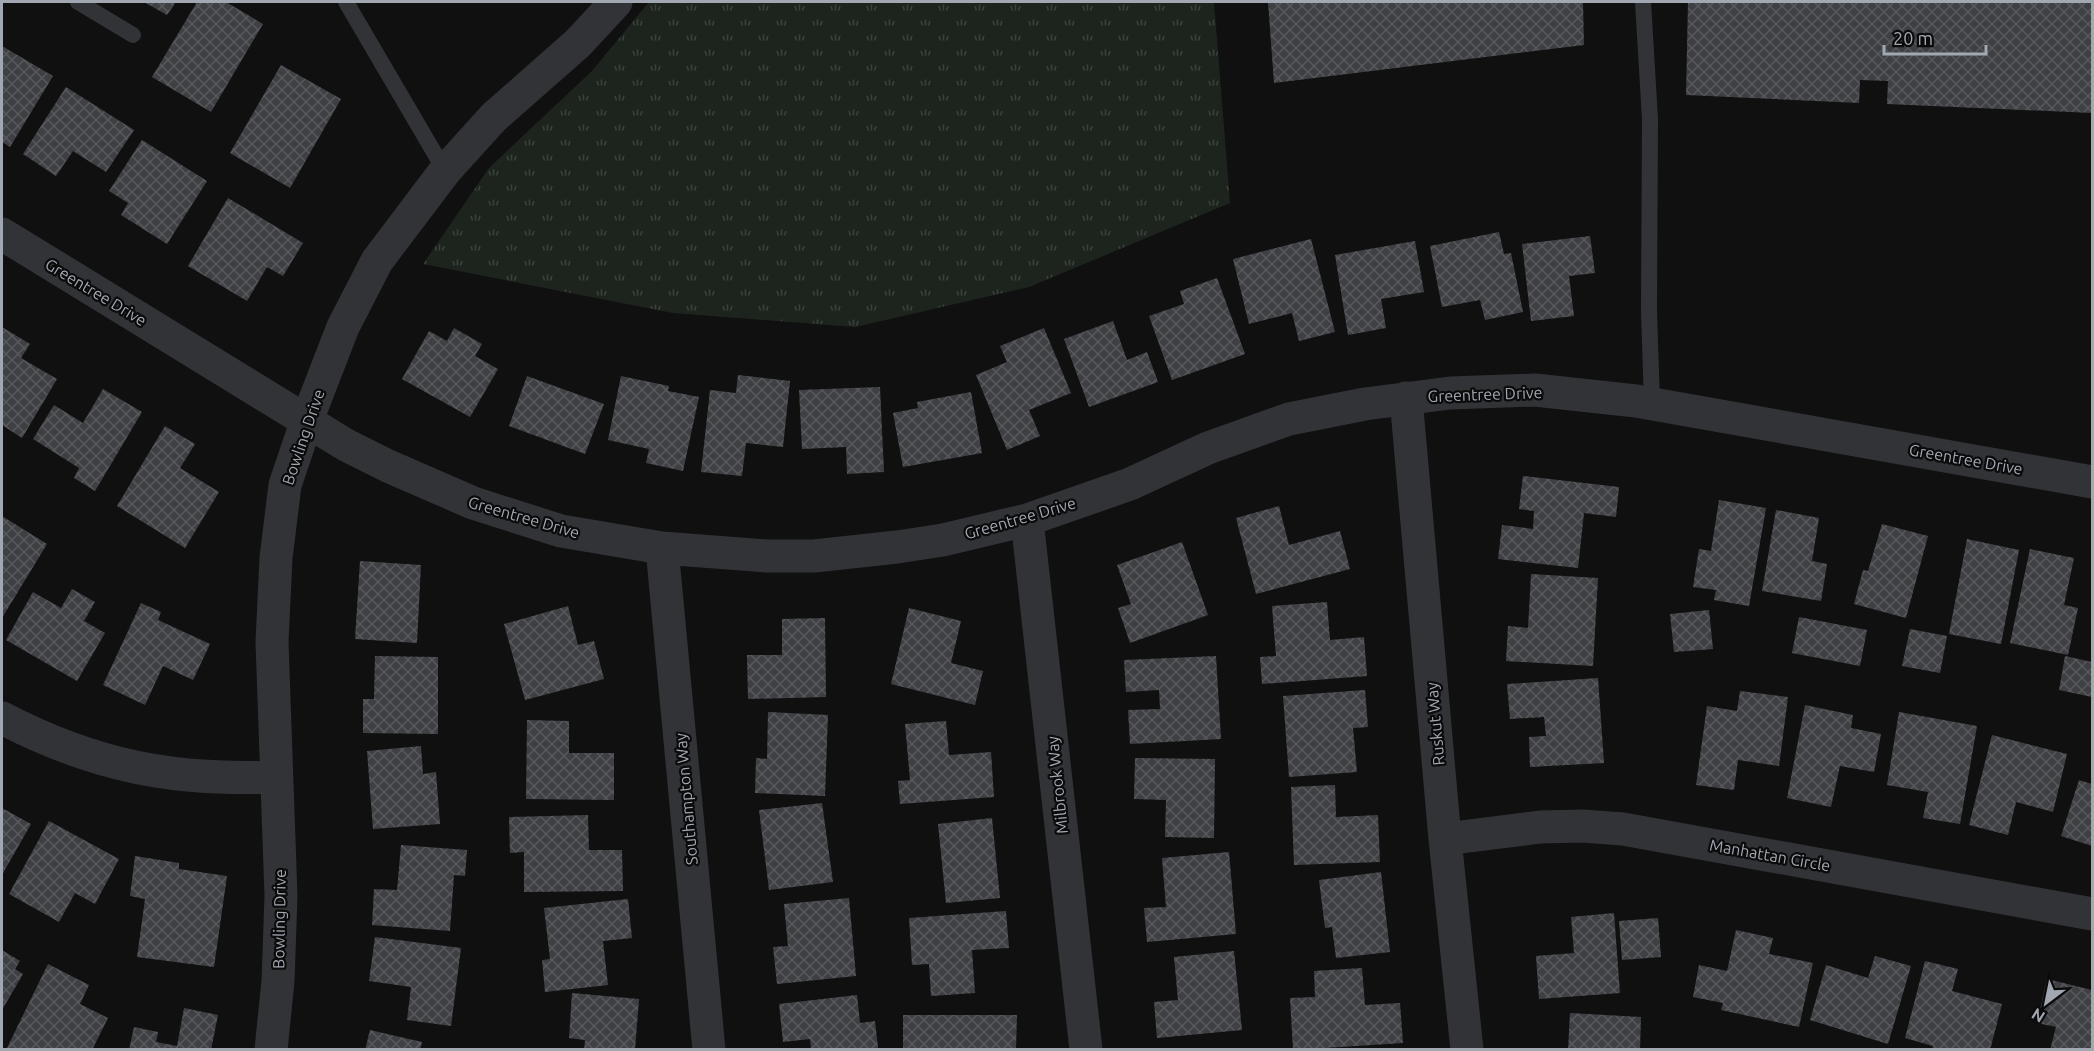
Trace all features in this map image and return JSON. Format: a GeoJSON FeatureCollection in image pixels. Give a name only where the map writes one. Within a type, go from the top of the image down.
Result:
{"type":"FeatureCollection","features":[{"type":"Feature","properties":{"kind":"street","name":"Bowling Drive"},"geometry":{"type":"LineString","coordinates":[[271,1050],[278,981],[281,896],[272,642],[276,558],[285,485],[306,420],[344,327],[377,261],[445,171],[494,117],[578,43],[616,2]]}},
{"type":"Feature","properties":{"kind":"street","name":"Greentree Drive"},"geometry":{"type":"LineString","coordinates":[[2,234],[306,420],[388,466],[473,503],[561,531],[662,548],[767,556],[814,556],[943,540],[1028,520],[1130,484],[1208,448],[1289,419],[1406,398],[1450,393],[1535,390],[1652,405],[2092,482]]}},
{"type":"Feature","properties":{"kind":"street","name":"Ruskut Way"},"geometry":{"type":"LineString","coordinates":[[1406,398],[1445,839],[1467,1050]]}},
{"type":"Feature","properties":{"kind":"street","name":"Milbrook Way"},"geometry":{"type":"LineString","coordinates":[[1028,520],[1086,1050]]}},
{"type":"Feature","properties":{"kind":"street","name":"Southampton Way"},"geometry":{"type":"LineString","coordinates":[[662,548],[709,1050]]}},
{"type":"Feature","properties":{"kind":"street"},"geometry":{"type":"LineString","coordinates":[[2,718],[31,734],[70,750],[152,771],[195,777],[236,779],[276,777]]}},
{"type":"Feature","properties":{"kind":"street","name":"Manhattan Circle"},"geometry":{"type":"LineString","coordinates":[[1445,839],[1540,827],[1582,826],[1623,829],[2092,914]]}},
{"type":"Feature","properties":{"kind":"lane"},"geometry":{"type":"LineString","coordinates":[[78,2],[133,35]]}},
{"type":"Feature","properties":{"kind":"lane"},"geometry":{"type":"LineString","coordinates":[[346,2],[445,171]]}},
{"type":"Feature","properties":{"kind":"lane"},"geometry":{"type":"LineString","coordinates":[[1643,2],[1650,119],[1649,311],[1652,405]]}},
{"type":"Feature","properties":{"kind":"green space"},"geometry":{"type":"Polygon","coordinates":[[[649,2],[1214,2],[1230,203],[1029,287],[855,327],[673,313],[423,264],[489,168],[592,71],[649,2]]]}},
{"type":"Feature","properties":{"kind":"building"},"geometry":{"type":"Polygon","coordinates":[[[144,2],[176,2],[167,15],[144,2]]]}},
{"type":"Feature","properties":{"kind":"building"},"geometry":{"type":"Polygon","coordinates":[[[197,2],[226,2],[263,24],[211,112],[152,77],[197,2]]]}},
{"type":"Feature","properties":{"kind":"building"},"geometry":{"type":"Polygon","coordinates":[[[1268,2],[1583,2],[1584,45],[1274,83],[1268,2]]]}},
{"type":"Feature","properties":{"kind":"building"},"geometry":{"type":"Polygon","coordinates":[[[1688,2],[2092,2],[2092,113],[1887,104],[1888,81],[1860,80],[1859,103],[1686,95],[1688,2]]]}},
{"type":"Feature","properties":{"kind":"building"},"geometry":{"type":"Polygon","coordinates":[[[2,46],[53,76],[10,147],[2,142],[2,46]]]}},
{"type":"Feature","properties":{"kind":"building"},"geometry":{"type":"Polygon","coordinates":[[[281,65],[341,99],[290,188],[230,153],[281,65]]]}},
{"type":"Feature","properties":{"kind":"building"},"geometry":{"type":"Polygon","coordinates":[[[66,87],[134,130],[106,172],[73,151],[56,176],[23,154],[66,87]]]}},
{"type":"Feature","properties":{"kind":"building"},"geometry":{"type":"Polygon","coordinates":[[[142,140],[207,181],[167,244],[121,215],[128,203],[109,191],[142,140]]]}},
{"type":"Feature","properties":{"kind":"building"},"geometry":{"type":"Polygon","coordinates":[[[228,198],[303,243],[283,276],[267,267],[247,301],[188,266],[228,198]]]}},
{"type":"Feature","properties":{"kind":"building"},"geometry":{"type":"Polygon","coordinates":[[[1499,232],[1504,254],[1511,253],[1523,312],[1485,320],[1480,300],[1442,307],[1430,246],[1499,232]]]}},
{"type":"Feature","properties":{"kind":"building"},"geometry":{"type":"Polygon","coordinates":[[[1590,236],[1595,273],[1569,276],[1574,316],[1531,321],[1522,244],[1590,236]]]}},
{"type":"Feature","properties":{"kind":"building"},"geometry":{"type":"Polygon","coordinates":[[[1311,239],[1335,332],[1299,341],[1292,313],[1249,324],[1233,259],[1311,239]]]}},
{"type":"Feature","properties":{"kind":"building"},"geometry":{"type":"Polygon","coordinates":[[[1415,241],[1424,292],[1381,299],[1386,328],[1348,335],[1335,255],[1415,241]]]}},
{"type":"Feature","properties":{"kind":"building"},"geometry":{"type":"Polygon","coordinates":[[[1217,278],[1245,354],[1172,380],[1149,316],[1184,304],[1180,291],[1217,278]]]}},
{"type":"Feature","properties":{"kind":"building"},"geometry":{"type":"Polygon","coordinates":[[[1113,321],[1127,360],[1147,352],[1158,382],[1089,407],[1064,339],[1113,321]]]}},
{"type":"Feature","properties":{"kind":"building"},"geometry":{"type":"Polygon","coordinates":[[[2,327],[30,344],[21,358],[57,379],[22,438],[2,425],[2,327]]]}},
{"type":"Feature","properties":{"kind":"building"},"geometry":{"type":"Polygon","coordinates":[[[454,328],[482,344],[475,356],[498,369],[470,417],[402,379],[429,331],[447,341],[454,328]]]}},
{"type":"Feature","properties":{"kind":"building"},"geometry":{"type":"Polygon","coordinates":[[[1044,328],[1071,393],[1029,410],[1040,436],[1007,450],[976,375],[1007,362],[1000,346],[1044,328]]]}},
{"type":"Feature","properties":{"kind":"building"},"geometry":{"type":"Polygon","coordinates":[[[738,375],[790,381],[783,447],[746,443],[742,476],[701,472],[710,390],[736,393],[738,375]]]}},
{"type":"Feature","properties":{"kind":"building"},"geometry":{"type":"Polygon","coordinates":[[[527,376],[604,404],[585,454],[509,426],[527,376]]]}},
{"type":"Feature","properties":{"kind":"building"},"geometry":{"type":"Polygon","coordinates":[[[621,376],[669,386],[668,391],[699,397],[683,471],[646,463],[649,449],[608,440],[621,376]]]}},
{"type":"Feature","properties":{"kind":"building"},"geometry":{"type":"Polygon","coordinates":[[[880,387],[884,472],[847,474],[846,447],[802,449],[799,390],[880,387]]]}},
{"type":"Feature","properties":{"kind":"building"},"geometry":{"type":"Polygon","coordinates":[[[103,389],[142,412],[95,491],[74,478],[79,468],[33,439],[54,405],[83,423],[103,389]]]}},
{"type":"Feature","properties":{"kind":"building"},"geometry":{"type":"Polygon","coordinates":[[[971,392],[982,453],[903,467],[893,413],[918,408],[917,402],[971,392]]]}},
{"type":"Feature","properties":{"kind":"building"},"geometry":{"type":"Polygon","coordinates":[[[165,426],[195,444],[180,468],[219,492],[185,548],[117,506],[165,426]]]}},
{"type":"Feature","properties":{"kind":"building"},"geometry":{"type":"Polygon","coordinates":[[[1523,476],[1619,487],[1616,517],[1584,513],[1578,568],[1498,559],[1502,525],[1533,529],[1534,511],[1519,509],[1523,476]]]}},
{"type":"Feature","properties":{"kind":"building"},"geometry":{"type":"Polygon","coordinates":[[[1719,500],[1766,508],[1749,606],[1714,600],[1716,590],[1693,587],[1699,549],[1711,551],[1719,500]]]}},
{"type":"Feature","properties":{"kind":"building"},"geometry":{"type":"Polygon","coordinates":[[[1279,506],[1289,545],[1340,531],[1350,569],[1256,594],[1236,518],[1279,506]]]}},
{"type":"Feature","properties":{"kind":"building"},"geometry":{"type":"Polygon","coordinates":[[[1776,510],[1819,518],[1812,561],[1827,564],[1821,601],[1762,591],[1776,510]]]}},
{"type":"Feature","properties":{"kind":"building"},"geometry":{"type":"Polygon","coordinates":[[[2,516],[47,544],[2,618],[2,516]]]}},
{"type":"Feature","properties":{"kind":"building"},"geometry":{"type":"Polygon","coordinates":[[[1882,524],[1928,536],[1906,618],[1854,604],[1863,570],[1868,571],[1882,524]]]}},
{"type":"Feature","properties":{"kind":"building"},"geometry":{"type":"Polygon","coordinates":[[[1967,539],[2019,550],[2001,644],[1949,634],[1967,539]]]}},
{"type":"Feature","properties":{"kind":"building"},"geometry":{"type":"Polygon","coordinates":[[[1182,542],[1208,615],[1130,643],[1118,608],[1131,604],[1117,565],[1182,542]]]}},
{"type":"Feature","properties":{"kind":"building"},"geometry":{"type":"Polygon","coordinates":[[[2030,549],[2074,558],[2064,605],[2078,608],[2068,655],[2010,643],[2030,549]]]}},
{"type":"Feature","properties":{"kind":"building"},"geometry":{"type":"Polygon","coordinates":[[[360,561],[421,565],[417,643],[355,639],[360,561]]]}},
{"type":"Feature","properties":{"kind":"building"},"geometry":{"type":"Polygon","coordinates":[[[1531,574],[1598,578],[1593,666],[1506,661],[1508,626],[1528,628],[1531,574]]]}},
{"type":"Feature","properties":{"kind":"building"},"geometry":{"type":"Polygon","coordinates":[[[72,589],[95,602],[84,621],[105,633],[77,681],[6,640],[33,592],[61,608],[72,589]]]}},
{"type":"Feature","properties":{"kind":"building"},"geometry":{"type":"Polygon","coordinates":[[[1327,602],[1330,640],[1364,637],[1367,676],[1262,684],[1260,657],[1276,656],[1272,606],[1327,602]]]}},
{"type":"Feature","properties":{"kind":"building"},"geometry":{"type":"Polygon","coordinates":[[[141,603],[161,612],[158,620],[210,644],[193,680],[163,666],[145,705],[103,685],[141,603]]]}},
{"type":"Feature","properties":{"kind":"building"},"geometry":{"type":"Polygon","coordinates":[[[568,606],[578,645],[594,641],[604,679],[525,700],[504,624],[568,606]]]}},
{"type":"Feature","properties":{"kind":"building"},"geometry":{"type":"Polygon","coordinates":[[[909,608],[961,621],[951,663],[983,671],[975,705],[891,684],[909,608]]]}},
{"type":"Feature","properties":{"kind":"building"},"geometry":{"type":"Polygon","coordinates":[[[1709,610],[1713,649],[1674,652],[1670,614],[1709,610]]]}},
{"type":"Feature","properties":{"kind":"building"},"geometry":{"type":"Polygon","coordinates":[[[1799,617],[1867,630],[1860,666],[1792,653],[1799,617]]]}},
{"type":"Feature","properties":{"kind":"building"},"geometry":{"type":"Polygon","coordinates":[[[825,618],[826,697],[748,699],[747,655],[782,655],[782,619],[825,618]]]}},
{"type":"Feature","properties":{"kind":"building"},"geometry":{"type":"Polygon","coordinates":[[[1910,629],[1947,636],[1940,673],[1902,666],[1910,629]]]}},
{"type":"Feature","properties":{"kind":"building"},"geometry":{"type":"Polygon","coordinates":[[[375,656],[438,657],[438,734],[363,733],[363,699],[374,699],[375,656]]]}},
{"type":"Feature","properties":{"kind":"building"},"geometry":{"type":"Polygon","coordinates":[[[1216,656],[1221,739],[1130,744],[1128,710],[1160,709],[1159,690],[1126,692],[1124,660],[1216,656]]]}},
{"type":"Feature","properties":{"kind":"building"},"geometry":{"type":"Polygon","coordinates":[[[2065,656],[2092,662],[2092,697],[2059,690],[2065,656]]]}},
{"type":"Feature","properties":{"kind":"building"},"geometry":{"type":"Polygon","coordinates":[[[1598,678],[1604,763],[1530,767],[1529,737],[1546,736],[1544,717],[1510,719],[1507,684],[1598,678]]]}},
{"type":"Feature","properties":{"kind":"building"},"geometry":{"type":"Polygon","coordinates":[[[1365,690],[1368,727],[1353,728],[1357,772],[1289,777],[1283,696],[1365,690]]]}},
{"type":"Feature","properties":{"kind":"building"},"geometry":{"type":"Polygon","coordinates":[[[1740,691],[1788,697],[1779,766],[1738,760],[1734,790],[1696,785],[1707,706],[1737,711],[1740,691]]]}},
{"type":"Feature","properties":{"kind":"building"},"geometry":{"type":"Polygon","coordinates":[[[1805,705],[1853,715],[1851,728],[1881,734],[1874,772],[1840,766],[1831,807],[1787,798],[1805,705]]]}},
{"type":"Feature","properties":{"kind":"building"},"geometry":{"type":"Polygon","coordinates":[[[768,712],[828,715],[825,796],[755,793],[756,758],[767,759],[768,712]]]}},
{"type":"Feature","properties":{"kind":"building"},"geometry":{"type":"Polygon","coordinates":[[[1899,712],[1977,726],[1960,824],[1923,818],[1928,792],[1887,785],[1899,712]]]}},
{"type":"Feature","properties":{"kind":"building"},"geometry":{"type":"Polygon","coordinates":[[[527,720],[569,721],[569,753],[614,753],[614,800],[526,799],[527,720]]]}},
{"type":"Feature","properties":{"kind":"building"},"geometry":{"type":"Polygon","coordinates":[[[946,721],[949,755],[991,752],[994,797],[900,804],[898,781],[910,780],[905,724],[946,721]]]}},
{"type":"Feature","properties":{"kind":"building"},"geometry":{"type":"Polygon","coordinates":[[[1992,735],[2067,754],[2053,812],[2016,802],[2008,835],[1969,825],[1992,735]]]}},
{"type":"Feature","properties":{"kind":"building"},"geometry":{"type":"Polygon","coordinates":[[[421,746],[423,774],[436,772],[440,824],[373,829],[367,751],[421,746]]]}},
{"type":"Feature","properties":{"kind":"building"},"geometry":{"type":"Polygon","coordinates":[[[1135,758],[1215,759],[1214,838],[1165,837],[1166,800],[1134,799],[1135,758]]]}},
{"type":"Feature","properties":{"kind":"building"},"geometry":{"type":"Polygon","coordinates":[[[2079,780],[2092,784],[2092,846],[2061,836],[2079,780]]]}},
{"type":"Feature","properties":{"kind":"building"},"geometry":{"type":"Polygon","coordinates":[[[1335,785],[1336,817],[1378,815],[1380,862],[1294,865],[1291,787],[1335,785]]]}},
{"type":"Feature","properties":{"kind":"building"},"geometry":{"type":"Polygon","coordinates":[[[822,803],[833,882],[769,890],[759,810],[822,803]]]}},
{"type":"Feature","properties":{"kind":"building"},"geometry":{"type":"Polygon","coordinates":[[[2,808],[31,824],[2,875],[2,808]]]}},
{"type":"Feature","properties":{"kind":"building"},"geometry":{"type":"Polygon","coordinates":[[[588,815],[589,850],[622,850],[623,891],[524,892],[524,852],[510,853],[509,817],[588,815]]]}},
{"type":"Feature","properties":{"kind":"building"},"geometry":{"type":"Polygon","coordinates":[[[992,818],[1000,898],[946,903],[938,824],[992,818]]]}},
{"type":"Feature","properties":{"kind":"building"},"geometry":{"type":"Polygon","coordinates":[[[49,821],[119,859],[95,904],[75,893],[59,922],[9,894],[49,821]]]}},
{"type":"Feature","properties":{"kind":"building"},"geometry":{"type":"Polygon","coordinates":[[[401,845],[467,850],[465,876],[454,875],[450,931],[372,925],[374,889],[397,890],[401,845]]]}},
{"type":"Feature","properties":{"kind":"building"},"geometry":{"type":"Polygon","coordinates":[[[1229,852],[1236,934],[1147,942],[1144,908],[1166,907],[1162,858],[1229,852]]]}},
{"type":"Feature","properties":{"kind":"building"},"geometry":{"type":"Polygon","coordinates":[[[135,856],[179,863],[179,869],[227,876],[214,967],[137,957],[145,899],[130,896],[135,856]]]}},
{"type":"Feature","properties":{"kind":"building"},"geometry":{"type":"Polygon","coordinates":[[[1381,872],[1390,952],[1336,958],[1332,927],[1325,928],[1319,880],[1381,872]]]}},
{"type":"Feature","properties":{"kind":"building"},"geometry":{"type":"Polygon","coordinates":[[[849,898],[856,976],[777,984],[773,947],[788,946],[784,904],[849,898]]]}},
{"type":"Feature","properties":{"kind":"building"},"geometry":{"type":"Polygon","coordinates":[[[628,899],[632,938],[603,941],[608,985],[545,992],[542,960],[550,959],[544,908],[628,899]]]}},
{"type":"Feature","properties":{"kind":"building"},"geometry":{"type":"Polygon","coordinates":[[[1006,911],[1009,948],[972,950],[975,993],[931,996],[929,964],[912,965],[909,918],[1006,911]]]}},
{"type":"Feature","properties":{"kind":"building"},"geometry":{"type":"Polygon","coordinates":[[[1614,913],[1620,993],[1539,999],[1536,956],[1574,953],[1571,917],[1614,913]]]}},
{"type":"Feature","properties":{"kind":"building"},"geometry":{"type":"Polygon","coordinates":[[[1658,918],[1661,957],[1622,960],[1619,921],[1658,918]]]}},
{"type":"Feature","properties":{"kind":"building"},"geometry":{"type":"Polygon","coordinates":[[[1736,930],[1773,938],[1769,954],[1813,963],[1799,1027],[1721,1010],[1723,1003],[1693,997],[1699,965],[1727,971],[1736,930]]]}},
{"type":"Feature","properties":{"kind":"building"},"geometry":{"type":"Polygon","coordinates":[[[375,937],[461,948],[451,1026],[407,1020],[411,987],[369,981],[375,937]]]}},
{"type":"Feature","properties":{"kind":"building"},"geometry":{"type":"Polygon","coordinates":[[[2,950],[20,961],[15,969],[23,974],[2,1010],[2,950]]]}},
{"type":"Feature","properties":{"kind":"building"},"geometry":{"type":"Polygon","coordinates":[[[1234,951],[1242,1030],[1157,1038],[1154,1002],[1178,1000],[1174,957],[1234,951]]]}},
{"type":"Feature","properties":{"kind":"building"},"geometry":{"type":"Polygon","coordinates":[[[1875,956],[1911,966],[1888,1044],[1810,1020],[1826,965],[1868,978],[1875,956]]]}},
{"type":"Feature","properties":{"kind":"building"},"geometry":{"type":"Polygon","coordinates":[[[1925,961],[1958,969],[1952,991],[2002,1004],[1990,1050],[1932,1050],[1933,1046],[1905,1038],[1925,961]]]}},
{"type":"Feature","properties":{"kind":"building"},"geometry":{"type":"Polygon","coordinates":[[[48,964],[89,985],[80,1004],[108,1018],[92,1050],[6,1050],[48,964]]]}},
{"type":"Feature","properties":{"kind":"building"},"geometry":{"type":"Polygon","coordinates":[[[1362,968],[1365,1005],[1400,1003],[1403,1043],[1293,1050],[1290,998],[1315,997],[1314,971],[1362,968]]]}},
{"type":"Feature","properties":{"kind":"building"},"geometry":{"type":"Polygon","coordinates":[[[2047,979],[2092,990],[2092,1050],[2050,1050],[2056,1027],[2037,1023],[2047,979]]]}},
{"type":"Feature","properties":{"kind":"building"},"geometry":{"type":"Polygon","coordinates":[[[572,993],[639,999],[635,1050],[584,1050],[585,1040],[569,1038],[572,993]]]}},
{"type":"Feature","properties":{"kind":"building"},"geometry":{"type":"Polygon","coordinates":[[[857,995],[860,1023],[875,1021],[878,1048],[811,1050],[810,1039],[783,1042],[779,1004],[857,995]]]}},
{"type":"Feature","properties":{"kind":"building"},"geometry":{"type":"Polygon","coordinates":[[[184,1008],[218,1015],[211,1050],[129,1050],[134,1027],[158,1032],[156,1042],[177,1046],[184,1008]]]}},
{"type":"Feature","properties":{"kind":"building"},"geometry":{"type":"Polygon","coordinates":[[[1570,1013],[1641,1017],[1640,1050],[1568,1050],[1570,1013]]]}},
{"type":"Feature","properties":{"kind":"building"},"geometry":{"type":"Polygon","coordinates":[[[903,1015],[1017,1015],[1016,1048],[903,1050],[903,1015]]]}},
{"type":"Feature","properties":{"kind":"building"},"geometry":{"type":"Polygon","coordinates":[[[370,1030],[422,1042],[420,1050],[365,1050],[370,1030]]]}}]}
